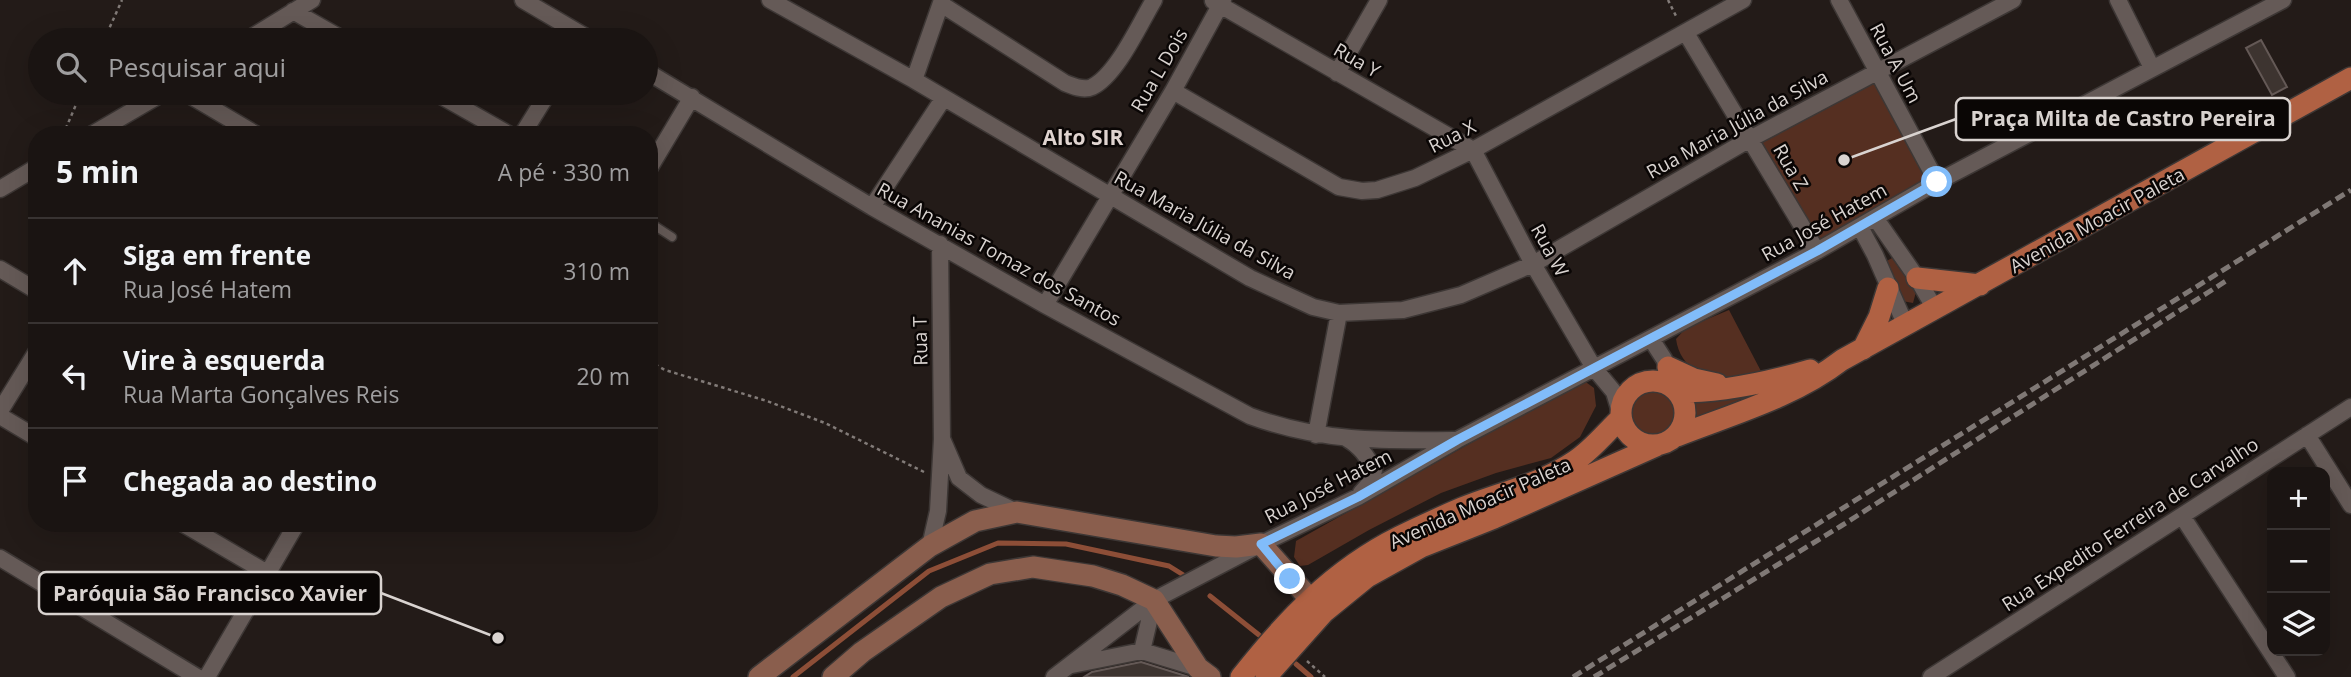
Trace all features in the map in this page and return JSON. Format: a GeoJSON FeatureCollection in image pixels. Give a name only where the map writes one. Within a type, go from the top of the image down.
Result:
{"type":"FeatureCollection","features":[{"type":"Feature","properties":{"kind":"main road","name":"Avenida Moacir Paleta"},"geometry":{"type":"LineString","coordinates":[[1266,677],[1324,612],[1367,577],[1421,547],[1494,519],[1667,443],[1676,436],[1771,400],[1811,381],[1842,360],[2351,78]]}},
{"type":"Feature","properties":{"kind":"main road"},"geometry":{"type":"LineString","coordinates":[[1917,278],[1980,285]]}},
{"type":"Feature","properties":{"kind":"main road"},"geometry":{"type":"LineString","coordinates":[[1863,349],[1879,317],[1888,288]]}},
{"type":"Feature","properties":{"kind":"main road","name":"Avenida Moacir Paleta"},"geometry":{"type":"LineString","coordinates":[[1241,677],[1268,642],[1309,598],[1359,561],[1397,538],[1461,508],[1541,478],[1575,461],[1621,415],[1628,393],[1645,381],[1656,380],[1676,390],[1714,391],[1760,384],[1842,360]]}},
{"type":"Feature","properties":{"kind":"main road"},"geometry":{"type":"LineString","coordinates":[[1666,363],[1694,379],[1740,387]]}},
{"type":"Feature","properties":{"kind":"main road"},"geometry":{"type":"LineString","coordinates":[[1676,390],[1686,409],[1682,428],[1676,436]]}},
{"type":"Feature","properties":{"kind":"main road"},"geometry":{"type":"LineString","coordinates":[[1621,415],[1624,427],[1637,442],[1657,446]]}},
{"type":"Feature","properties":{"kind":"street"},"geometry":{"type":"LineString","coordinates":[[266,28],[312,0]]}},
{"type":"Feature","properties":{"kind":"street"},"geometry":{"type":"LineString","coordinates":[[523,0],[567,28]]}},
{"type":"Feature","properties":{"kind":"street","name":"Rua Maria Júlia da Silva"},"geometry":{"type":"LineString","coordinates":[[770,0],[914,80],[1250,278],[1314,307],[1339,313],[1403,310],[1461,295],[1533,264],[1750,139],[2013,0]]}},
{"type":"Feature","properties":{"kind":"street"},"geometry":{"type":"LineString","coordinates":[[914,80],[942,2],[1065,83],[1081,88],[1091,87],[1114,66],[1154,0]]}},
{"type":"Feature","properties":{"kind":"street"},"geometry":{"type":"LineString","coordinates":[[1337,73],[1379,0]]}},
{"type":"Feature","properties":{"kind":"street","name":"Rua X"},"geometry":{"type":"LineString","coordinates":[[1173,91],[1339,187],[1362,191],[1388,187],[1415,178],[1473,150],[1744,0]]}},
{"type":"Feature","properties":{"kind":"street","name":"Rua A Um"},"geometry":{"type":"LineString","coordinates":[[1839,0],[1937,182]]}},
{"type":"Feature","properties":{"kind":"street"},"geometry":{"type":"LineString","coordinates":[[2118,0],[2152,68]]}},
{"type":"Feature","properties":{"kind":"street","name":"Rua José Hatem"},"geometry":{"type":"LineString","coordinates":[[1054,677],[1154,600],[1358,497],[1457,440],[1876,219],[1937,182],[2283,0]]}},
{"type":"Feature","properties":{"kind":"street","name":"Rua Y"},"geometry":{"type":"LineString","coordinates":[[1218,2],[1473,150]]}},
{"type":"Feature","properties":{"kind":"street","name":"Rua L Dois"},"geometry":{"type":"LineString","coordinates":[[1045,305],[1173,91],[1218,2]]}},
{"type":"Feature","properties":{"kind":"street"},"geometry":{"type":"LineString","coordinates":[[293,11],[323,28]]}},
{"type":"Feature","properties":{"kind":"street","name":"Rua Z"},"geometry":{"type":"LineString","coordinates":[[1686,33],[1817,251]]}},
{"type":"Feature","properties":{"kind":"street","name":"Rua Ananias Tomaz dos Santos"},"geometry":{"type":"LineString","coordinates":[[658,78],[872,207],[1250,416],[1284,428],[1316,435],[1380,441],[1457,440]]}},
{"type":"Feature","properties":{"kind":"street"},"geometry":{"type":"LineString","coordinates":[[658,154],[692,97]]}},
{"type":"Feature","properties":{"kind":"street"},"geometry":{"type":"LineString","coordinates":[[872,207],[943,99]]}},
{"type":"Feature","properties":{"kind":"street"},"geometry":{"type":"LineString","coordinates":[[106,126],[142,105]]}},
{"type":"Feature","properties":{"kind":"street"},"geometry":{"type":"LineString","coordinates":[[206,105],[242,126]]}},
{"type":"Feature","properties":{"kind":"street"},"geometry":{"type":"LineString","coordinates":[[457,105],[494,126]]}},
{"type":"Feature","properties":{"kind":"street"},"geometry":{"type":"LineString","coordinates":[[528,126],[541,105]]}},
{"type":"Feature","properties":{"kind":"street","name":"Rua W"},"geometry":{"type":"LineString","coordinates":[[1473,150],[1533,264],[1594,368]]}},
{"type":"Feature","properties":{"kind":"street"},"geometry":{"type":"LineString","coordinates":[[0,189],[28,172]]}},
{"type":"Feature","properties":{"kind":"street"},"geometry":{"type":"LineString","coordinates":[[1876,219],[1917,278],[1935,310]]}},
{"type":"Feature","properties":{"kind":"street"},"geometry":{"type":"LineString","coordinates":[[1860,227],[1906,326]]}},
{"type":"Feature","properties":{"kind":"street","name":"Rua T"},"geometry":{"type":"LineString","coordinates":[[930,546],[938,511],[942,439],[940,244]]}},
{"type":"Feature","properties":{"kind":"street"},"geometry":{"type":"LineString","coordinates":[[0,269],[28,286]]}},
{"type":"Feature","properties":{"kind":"street"},"geometry":{"type":"LineString","coordinates":[[1316,435],[1339,313]]}},
{"type":"Feature","properties":{"kind":"street"},"geometry":{"type":"LineString","coordinates":[[1666,363],[1667,337],[1680,321]]}},
{"type":"Feature","properties":{"kind":"street"},"geometry":{"type":"LineString","coordinates":[[1651,339],[1666,363],[1676,390]]}},
{"type":"Feature","properties":{"kind":"street"},"geometry":{"type":"LineString","coordinates":[[28,366],[0,414],[28,432]]}},
{"type":"Feature","properties":{"kind":"street"},"geometry":{"type":"LineString","coordinates":[[1594,368],[1614,392],[1621,415]]}},
{"type":"Feature","properties":{"kind":"street","name":"Rua Expedito Ferreira de Carvalho"},"geometry":{"type":"LineString","coordinates":[[1931,677],[2351,407]]}},
{"type":"Feature","properties":{"kind":"street"},"geometry":{"type":"LineString","coordinates":[[2307,435],[2351,505]]}},
{"type":"Feature","properties":{"kind":"street"},"geometry":{"type":"LineString","coordinates":[[1346,438],[1356,443],[1374,470],[1371,482],[1358,497]]}},
{"type":"Feature","properties":{"kind":"street","name":"Rua T"},"geometry":{"type":"LineString","coordinates":[[942,439],[959,478],[981,495],[1017,512]]}},
{"type":"Feature","properties":{"kind":"street"},"geometry":{"type":"LineString","coordinates":[[759,677],[930,546],[975,521],[1017,512],[1216,546],[1261,544],[1309,598]]}},
{"type":"Feature","properties":{"kind":"street"},"geometry":{"type":"LineString","coordinates":[[2182,516],[2287,677]]}},
{"type":"Feature","properties":{"kind":"street"},"geometry":{"type":"LineString","coordinates":[[198,532],[267,573]]}},
{"type":"Feature","properties":{"kind":"street"},"geometry":{"type":"LineString","coordinates":[[207,677],[292,532]]}},
{"type":"Feature","properties":{"kind":"street"},"geometry":{"type":"LineString","coordinates":[[0,558],[197,677]]}},
{"type":"Feature","properties":{"kind":"street"},"geometry":{"type":"LineString","coordinates":[[833,677],[862,652],[941,597],[990,574],[1033,567],[1093,576],[1122,585],[1154,600],[1205,674]]}},
{"type":"Feature","properties":{"kind":"street"},"geometry":{"type":"LineString","coordinates":[[1142,651],[1154,600]]}},
{"type":"Feature","properties":{"kind":"street","name":"Rua José Hatem"},"geometry":{"type":"LineString","coordinates":[[1070,665],[1142,651],[1205,674]]}},
{"type":"Feature","properties":{"kind":"lane"},"geometry":{"type":"LineString","coordinates":[[658,228],[672,237]]}},
{"type":"Feature","properties":{"kind":"path"},"geometry":{"type":"LineString","coordinates":[[109,28],[122,0]]}},
{"type":"Feature","properties":{"kind":"path"},"geometry":{"type":"LineString","coordinates":[[1668,0],[1686,33]]}},
{"type":"Feature","properties":{"kind":"path"},"geometry":{"type":"LineString","coordinates":[[67,126],[76,105]]}},
{"type":"Feature","properties":{"kind":"path"},"geometry":{"type":"LineString","coordinates":[[658,366],[768,401],[824,423],[939,479]]}},
{"type":"Feature","properties":{"kind":"path"},"geometry":{"type":"LineString","coordinates":[[1291,647],[1325,677]]}},
{"type":"Feature","properties":{"kind":"shaded area"},"geometry":{"type":"Polygon","coordinates":[[[1876,71],[1937,182],[1817,251],[1750,139],[1876,71]]]}},
{"type":"Feature","properties":{"kind":"shaded area"},"geometry":{"type":"Polygon","coordinates":[[[1892,258],[1916,292],[1913,303],[1902,301],[1885,262],[1892,258]]]}},
{"type":"Feature","properties":{"kind":"shaded area"},"geometry":{"type":"Polygon","coordinates":[[[1729,310],[1763,375],[1736,378],[1709,375],[1697,371],[1680,353],[1676,339],[1686,328],[1729,310]]]}},
{"type":"Feature","properties":{"kind":"shaded area"},"geometry":{"type":"Polygon","coordinates":[[[1583,380],[1594,388],[1596,406],[1580,437],[1551,458],[1496,473],[1441,493],[1308,565],[1300,566],[1294,557],[1296,541],[1583,380]]]}},
{"type":"Feature","properties":{"kind":"shaded area"},"geometry":{"type":"Polygon","coordinates":[[[1653,384],[1668,389],[1676,397],[1681,412],[1676,427],[1668,435],[1653,440],[1638,435],[1630,427],[1625,412],[1630,397],[1638,389],[1653,384]]]}},
{"type":"Feature","properties":{"kind":"shaded area"},"geometry":{"type":"Polygon","coordinates":[[[1760,390],[1698,420],[1692,399],[1760,390]]]}},
{"type":"Feature","properties":{"kind":"building"},"geometry":{"type":"Polygon","coordinates":[[[2261,40],[2287,87],[2272,95],[2246,48],[2261,40]]]}},
{"type":"Feature","properties":{"kind":"building"},"geometry":{"type":"Polygon","coordinates":[[[1141,662],[1189,677],[1084,677],[1092,672],[1141,662]]]}},
{"type":"Feature","properties":{"kind":"waterway"},"geometry":{"type":"LineString","coordinates":[[793,677],[929,571],[998,543],[1066,544],[1169,566],[1185,576]]}},
{"type":"Feature","properties":{"kind":"waterway"},"geometry":{"type":"LineString","coordinates":[[1210,596],[1259,635]]}},
{"type":"Feature","properties":{"kind":"waterway"},"geometry":{"type":"LineString","coordinates":[[1296,664],[1311,677]]}},
{"type":"Feature","properties":{"kind":"railway"},"geometry":{"type":"LineString","coordinates":[[1573,677],[2351,190]]}},
{"type":"Feature","properties":{"kind":"railway"},"geometry":{"type":"LineString","coordinates":[[1594,677],[1841,526],[2226,281]]}},
{"type":"Feature","properties":{"kind":"place","name":"Praça Milta de Castro Pereira"},"geometry":{"type":"Point","coordinates":[1844,160]}},
{"type":"Feature","properties":{"kind":"place","name":"Paróquia São Francisco Xavier"},"geometry":{"type":"Point","coordinates":[498,638]}},
{"type":"Feature","properties":{"kind":"district","name":"Alto SIR"},"geometry":{"type":"Point","coordinates":[1083,137]}},
{"type":"Feature","properties":{"kind":"route"},"geometry":{"type":"LineString","coordinates":[[1290,579],[1261,544],[1358,497],[1457,440],[1876,219],[1937,182]]}}]}
